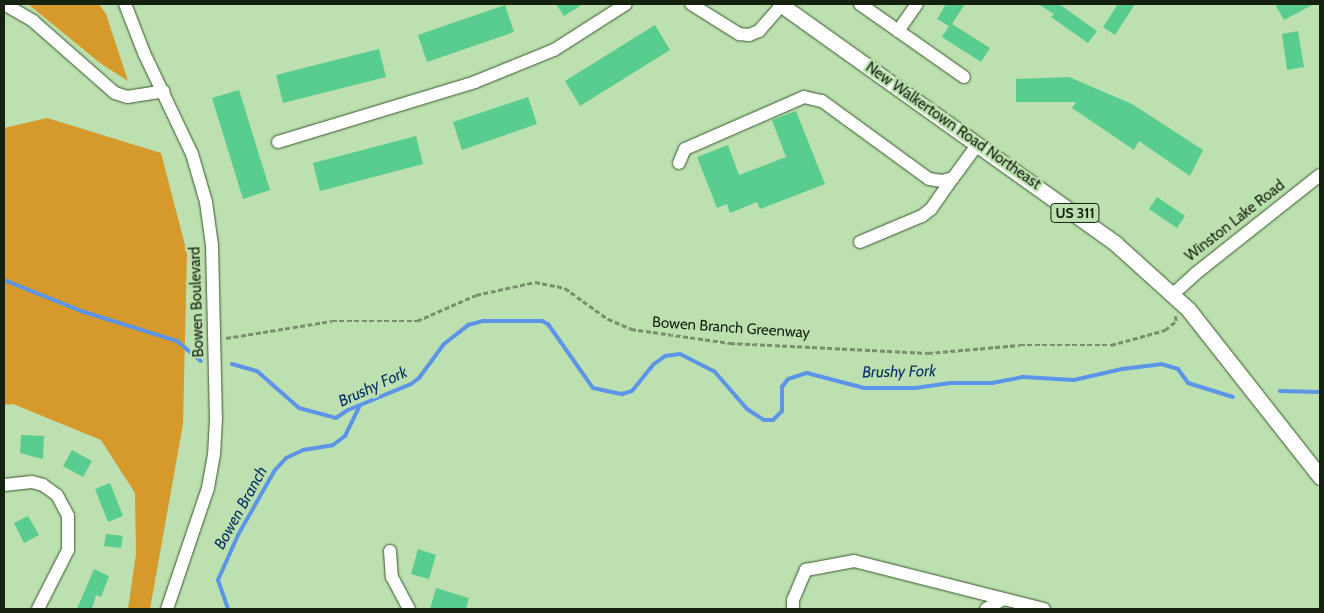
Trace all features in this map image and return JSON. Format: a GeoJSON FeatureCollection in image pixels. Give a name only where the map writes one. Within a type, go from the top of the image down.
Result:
{"type":"FeatureCollection","features":[{"type":"Feature","properties":{"kind":"main road","name":"New Walkertown Road Northeast"},"geometry":{"type":"LineString","coordinates":[[781,5],[1093,226],[1172,295],[1188,310],[1320,477]]}},
{"type":"Feature","properties":{"kind":"street"},"geometry":{"type":"LineString","coordinates":[[4,4],[33,21],[115,93],[127,97],[164,91]]}},
{"type":"Feature","properties":{"kind":"street","name":"Bowen Boulevard"},"geometry":{"type":"LineString","coordinates":[[125,4],[192,154],[206,202],[212,245],[216,426],[212,473],[168,609]]}},
{"type":"Feature","properties":{"kind":"street"},"geometry":{"type":"LineString","coordinates":[[278,142],[484,79],[554,50],[626,4]]}},
{"type":"Feature","properties":{"kind":"street"},"geometry":{"type":"LineString","coordinates":[[692,4],[739,34],[749,35],[759,31],[781,5]]}},
{"type":"Feature","properties":{"kind":"street"},"geometry":{"type":"LineString","coordinates":[[860,4],[964,77]]}},
{"type":"Feature","properties":{"kind":"street"},"geometry":{"type":"LineString","coordinates":[[898,31],[916,4]]}},
{"type":"Feature","properties":{"kind":"street"},"geometry":{"type":"LineString","coordinates":[[679,163],[685,149],[804,97],[822,101],[929,179],[942,181],[953,178]]}},
{"type":"Feature","properties":{"kind":"street"},"geometry":{"type":"LineString","coordinates":[[860,242],[922,216],[931,209],[978,144]]}},
{"type":"Feature","properties":{"kind":"street","name":"Winston Lake Road"},"geometry":{"type":"LineString","coordinates":[[1172,295],[1195,274],[1320,175]]}},
{"type":"Feature","properties":{"kind":"street"},"geometry":{"type":"LineString","coordinates":[[4,485],[20,482],[43,485],[57,495],[68,516],[68,550],[38,609]]}},
{"type":"Feature","properties":{"kind":"street"},"geometry":{"type":"LineString","coordinates":[[390,551],[392,577],[409,609]]}},
{"type":"Feature","properties":{"kind":"street"},"geometry":{"type":"LineString","coordinates":[[793,604],[806,570],[854,561],[1044,609]]}},
{"type":"Feature","properties":{"kind":"street"},"geometry":{"type":"LineString","coordinates":[[986,609],[1004,599]]}},
{"type":"Feature","properties":{"kind":"path","name":"Bowen Branch Greenway"},"geometry":{"type":"LineString","coordinates":[[215,338],[248,337],[332,321],[417,321],[476,295],[535,282],[565,288],[622,326],[648,334],[700,340],[928,353],[1020,345],[1111,345],[1157,333],[1172,325],[1176,321],[1172,295]]}},
{"type":"Feature","properties":{"kind":"shaded area"},"geometry":{"type":"Polygon","coordinates":[[[28,4],[99,4],[106,14],[128,81],[100,63],[28,4]]]}},
{"type":"Feature","properties":{"kind":"shaded area"},"geometry":{"type":"Polygon","coordinates":[[[47,118],[161,153],[187,253],[183,424],[150,609],[128,609],[136,554],[135,493],[101,440],[13,404],[4,405],[4,128],[47,118]]]}},
{"type":"Feature","properties":{"kind":"building"},"geometry":{"type":"Polygon","coordinates":[[[556,4],[583,4],[564,16],[556,4]]]}},
{"type":"Feature","properties":{"kind":"building"},"geometry":{"type":"Polygon","coordinates":[[[946,4],[965,4],[952,24],[990,48],[981,62],[942,37],[949,26],[937,19],[946,4]]]}},
{"type":"Feature","properties":{"kind":"building"},"geometry":{"type":"Polygon","coordinates":[[[1038,4],[1059,4],[1097,31],[1088,43],[1051,17],[1054,14],[1038,4]]]}},
{"type":"Feature","properties":{"kind":"building"},"geometry":{"type":"Polygon","coordinates":[[[1118,4],[1135,4],[1115,35],[1103,27],[1118,4]]]}},
{"type":"Feature","properties":{"kind":"building"},"geometry":{"type":"Polygon","coordinates":[[[1275,4],[1314,4],[1284,20],[1275,4]]]}},
{"type":"Feature","properties":{"kind":"building"},"geometry":{"type":"Polygon","coordinates":[[[505,5],[514,32],[427,62],[418,35],[505,5]]]}},
{"type":"Feature","properties":{"kind":"building"},"geometry":{"type":"Polygon","coordinates":[[[655,25],[670,50],[580,106],[565,81],[655,25]]]}},
{"type":"Feature","properties":{"kind":"building"},"geometry":{"type":"Polygon","coordinates":[[[1298,31],[1304,67],[1287,70],[1282,34],[1298,31]]]}},
{"type":"Feature","properties":{"kind":"building"},"geometry":{"type":"Polygon","coordinates":[[[379,49],[386,77],[283,103],[276,75],[379,49]]]}},
{"type":"Feature","properties":{"kind":"building"},"geometry":{"type":"Polygon","coordinates":[[[1069,77],[1132,104],[1203,150],[1190,176],[1139,141],[1134,150],[1072,108],[1076,102],[1016,102],[1016,79],[1069,77]]]}},
{"type":"Feature","properties":{"kind":"building"},"geometry":{"type":"Polygon","coordinates":[[[239,90],[270,190],[243,199],[212,98],[239,90]]]}},
{"type":"Feature","properties":{"kind":"building"},"geometry":{"type":"Polygon","coordinates":[[[528,97],[537,124],[462,150],[453,122],[528,97]]]}},
{"type":"Feature","properties":{"kind":"building"},"geometry":{"type":"Polygon","coordinates":[[[796,111],[825,184],[760,209],[757,202],[730,213],[727,204],[717,208],[697,157],[728,145],[739,175],[786,157],[772,120],[796,111]]]}},
{"type":"Feature","properties":{"kind":"building"},"geometry":{"type":"Polygon","coordinates":[[[416,136],[423,164],[320,191],[313,163],[416,136]]]}},
{"type":"Feature","properties":{"kind":"building"},"geometry":{"type":"Polygon","coordinates":[[[1157,197],[1185,216],[1177,228],[1149,209],[1157,197]]]}},
{"type":"Feature","properties":{"kind":"building"},"geometry":{"type":"Polygon","coordinates":[[[21,435],[44,436],[43,459],[20,453],[21,435]]]}},
{"type":"Feature","properties":{"kind":"building"},"geometry":{"type":"Polygon","coordinates":[[[72,450],[92,461],[83,477],[63,466],[72,450]]]}},
{"type":"Feature","properties":{"kind":"building"},"geometry":{"type":"Polygon","coordinates":[[[110,483],[123,516],[108,522],[95,489],[110,483]]]}},
{"type":"Feature","properties":{"kind":"building"},"geometry":{"type":"Polygon","coordinates":[[[28,516],[39,535],[24,543],[14,523],[28,516]]]}},
{"type":"Feature","properties":{"kind":"building"},"geometry":{"type":"Polygon","coordinates":[[[106,534],[123,536],[121,548],[104,546],[106,534]]]}},
{"type":"Feature","properties":{"kind":"building"},"geometry":{"type":"Polygon","coordinates":[[[418,549],[436,555],[429,579],[411,574],[418,549]]]}},
{"type":"Feature","properties":{"kind":"building"},"geometry":{"type":"Polygon","coordinates":[[[94,569],[109,576],[101,597],[96,595],[92,609],[77,609],[94,569]]]}},
{"type":"Feature","properties":{"kind":"building"},"geometry":{"type":"Polygon","coordinates":[[[436,588],[469,598],[466,609],[430,609],[436,588]]]}},
{"type":"Feature","properties":{"kind":"waterway","name":"Brushy Fork"},"geometry":{"type":"LineString","coordinates":[[4,280],[81,311],[177,341],[201,361]]}},
{"type":"Feature","properties":{"kind":"waterway","name":"Brushy Fork"},"geometry":{"type":"LineString","coordinates":[[232,364],[257,371],[299,408],[336,418],[348,410],[411,384],[419,378],[444,344],[468,325],[483,321],[542,321],[548,324],[593,388],[622,394],[632,391],[654,364],[665,356],[680,354],[714,371],[747,409],[764,420],[773,420],[782,411],[782,387],[788,379],[807,373],[864,388],[915,388],[949,383],[992,383],[1023,377],[1074,380],[1122,369],[1161,364],[1178,369],[1188,383],[1233,397]]}},
{"type":"Feature","properties":{"kind":"waterway","name":"Brushy Fork"},"geometry":{"type":"LineString","coordinates":[[1280,391],[1320,392]]}},
{"type":"Feature","properties":{"kind":"waterway","name":"Bowen Branch"},"geometry":{"type":"LineString","coordinates":[[228,609],[218,580],[238,535],[275,470],[286,458],[303,450],[333,445],[345,436],[360,405]]}}]}
